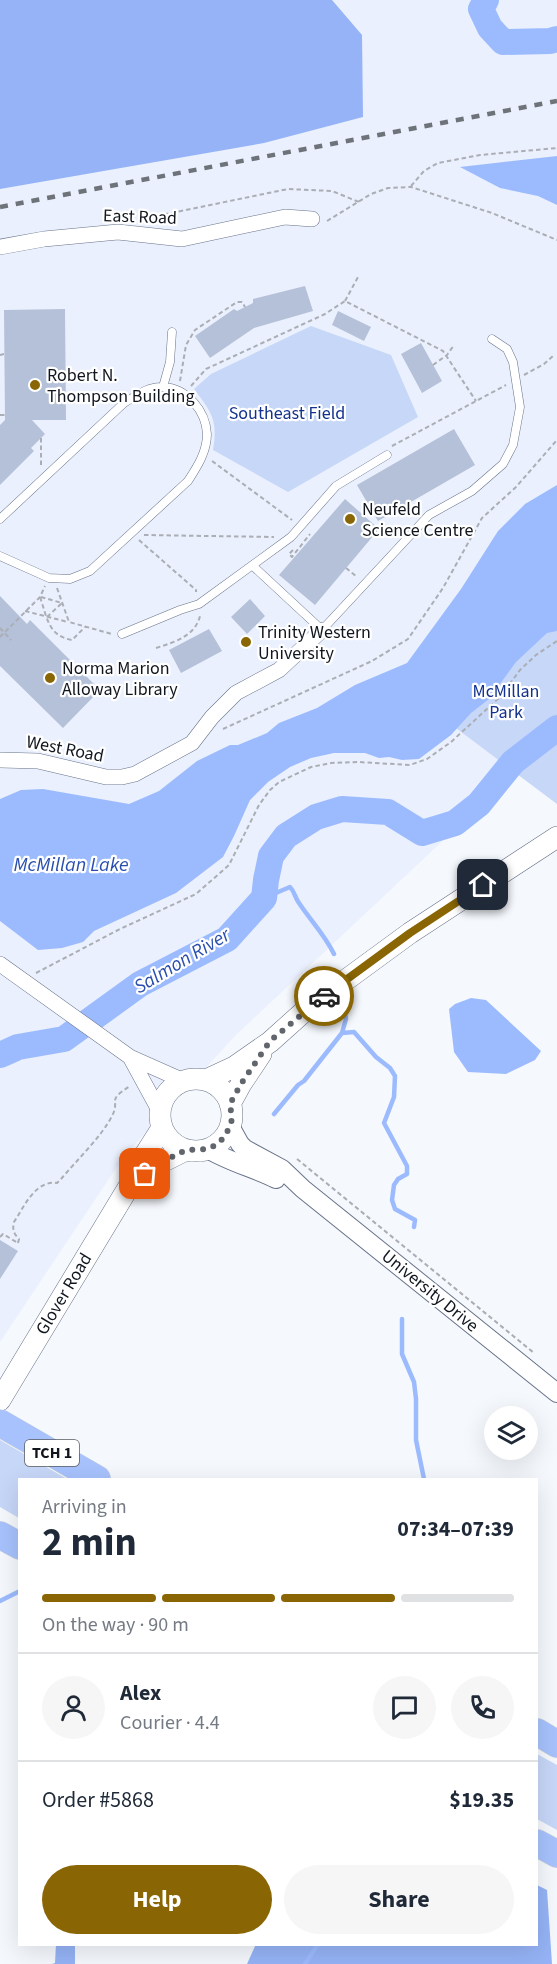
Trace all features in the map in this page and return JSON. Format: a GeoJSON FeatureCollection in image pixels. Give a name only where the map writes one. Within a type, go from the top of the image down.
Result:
{"type":"FeatureCollection","features":[{"type":"Feature","properties":{"kind":"highway","name":"TCH 1"},"geometry":{"type":"LineString","coordinates":[[0,1423],[95,1478]]}},
{"type":"Feature","properties":{"kind":"highway"},"geometry":{"type":"LineString","coordinates":[[0,1535],[18,1545]]}},
{"type":"Feature","properties":{"kind":"highway"},"geometry":{"type":"LineString","coordinates":[[538,1733],[557,1744]]}},
{"type":"Feature","properties":{"kind":"highway"},"geometry":{"type":"LineString","coordinates":[[538,1844],[557,1854]]}},
{"type":"Feature","properties":{"kind":"main road"},"geometry":{"type":"LineString","coordinates":[[206,1080],[234,1067],[270,1041],[309,1007],[410,933],[557,837]]}},
{"type":"Feature","properties":{"kind":"main road"},"geometry":{"type":"LineString","coordinates":[[230,1104],[270,1041]]}},
{"type":"Feature","properties":{"kind":"main road"},"geometry":{"type":"LineString","coordinates":[[206,1080],[221,1089],[230,1104],[232,1119],[230,1126],[218,1144],[208,1149],[186,1150],[168,1138],[161,1120],[167,1093],[184,1081],[206,1080]]}},
{"type":"Feature","properties":{"kind":"main road","name":"Glover Road"},"geometry":{"type":"LineString","coordinates":[[0,1400],[128,1188],[161,1120]]}},
{"type":"Feature","properties":{"kind":"main road","name":"Glover Road"},"geometry":{"type":"LineString","coordinates":[[128,1188],[158,1164],[186,1150]]}},
{"type":"Feature","properties":{"kind":"street","name":"East Road"},"geometry":{"type":"LineString","coordinates":[[0,246],[118,232],[182,239],[285,217],[317,221]]}},
{"type":"Feature","properties":{"kind":"street","name":"West Road"},"geometry":{"type":"LineString","coordinates":[[0,759],[38,761],[106,777],[135,774],[192,743],[212,717],[236,693],[279,670],[322,630]]}},
{"type":"Feature","properties":{"kind":"street"},"geometry":{"type":"LineString","coordinates":[[0,964],[128,1055],[184,1081]]}},
{"type":"Feature","properties":{"kind":"street"},"geometry":{"type":"LineString","coordinates":[[128,1055],[161,1120]]}},
{"type":"Feature","properties":{"kind":"street","name":"University Drive"},"geometry":{"type":"LineString","coordinates":[[230,1126],[240,1144],[282,1169],[303,1189],[557,1393]]}},
{"type":"Feature","properties":{"kind":"street","name":"University Drive"},"geometry":{"type":"LineString","coordinates":[[208,1149],[221,1157],[303,1189]]}},
{"type":"Feature","properties":{"kind":"lane"},"geometry":{"type":"LineString","coordinates":[[163,387],[170,362],[172,332]]}},
{"type":"Feature","properties":{"kind":"lane"},"geometry":{"type":"LineString","coordinates":[[253,566],[322,630],[429,515],[472,491],[503,464],[513,445],[520,407],[513,362],[507,350],[492,339]]}},
{"type":"Feature","properties":{"kind":"lane"},"geometry":{"type":"LineString","coordinates":[[0,519],[124,403],[145,390],[163,387],[181,392],[189,396],[201,412],[207,433],[202,454],[188,481],[90,571],[70,579],[55,579],[36,574],[0,556]]}},
{"type":"Feature","properties":{"kind":"lane"},"geometry":{"type":"LineString","coordinates":[[122,634],[199,604],[291,537],[336,486],[387,455]]}},
{"type":"Feature","properties":{"kind":"path"},"geometry":{"type":"LineString","coordinates":[[411,187],[424,171],[438,163],[480,155],[557,148]]}},
{"type":"Feature","properties":{"kind":"path"},"geometry":{"type":"LineString","coordinates":[[317,221],[371,194],[388,188],[411,187],[492,213],[557,240]]}},
{"type":"Feature","properties":{"kind":"path"},"geometry":{"type":"LineString","coordinates":[[140,220],[288,189],[332,191],[358,202]]}},
{"type":"Feature","properties":{"kind":"path"},"geometry":{"type":"LineString","coordinates":[[181,392],[206,369],[325,314],[345,301],[358,278]]}},
{"type":"Feature","properties":{"kind":"path"},"geometry":{"type":"LineString","coordinates":[[345,301],[443,351],[476,401]]}},
{"type":"Feature","properties":{"kind":"path"},"geometry":{"type":"LineString","coordinates":[[181,392],[186,345],[195,330],[237,303],[242,302],[246,307]]}},
{"type":"Feature","properties":{"kind":"path"},"geometry":{"type":"LineString","coordinates":[[433,365],[447,355],[454,345]]}},
{"type":"Feature","properties":{"kind":"path"},"geometry":{"type":"LineString","coordinates":[[0,355],[4,354]]}},
{"type":"Feature","properties":{"kind":"path"},"geometry":{"type":"LineString","coordinates":[[387,455],[391,447],[544,364],[554,355]]}},
{"type":"Feature","properties":{"kind":"path"},"geometry":{"type":"LineString","coordinates":[[0,415],[5,415]]}},
{"type":"Feature","properties":{"kind":"path"},"geometry":{"type":"LineString","coordinates":[[41,438],[41,480]]}},
{"type":"Feature","properties":{"kind":"path"},"geometry":{"type":"LineString","coordinates":[[224,728],[372,661],[408,639],[442,588],[482,518],[516,487],[557,440]]}},
{"type":"Feature","properties":{"kind":"path"},"geometry":{"type":"LineString","coordinates":[[202,454],[274,505],[300,527]]}},
{"type":"Feature","properties":{"kind":"path"},"geometry":{"type":"LineString","coordinates":[[156,648],[171,643],[195,629],[200,614],[199,604],[196,590],[136,535],[291,537]]}},
{"type":"Feature","properties":{"kind":"path"},"geometry":{"type":"LineString","coordinates":[[346,568],[364,583]]}},
{"type":"Feature","properties":{"kind":"path"},"geometry":{"type":"LineString","coordinates":[[55,579],[69,622]]}},
{"type":"Feature","properties":{"kind":"path"},"geometry":{"type":"LineString","coordinates":[[41,595],[62,603]]}},
{"type":"Feature","properties":{"kind":"path"},"geometry":{"type":"LineString","coordinates":[[0,637],[41,595]]}},
{"type":"Feature","properties":{"kind":"path"},"geometry":{"type":"LineString","coordinates":[[41,595],[52,630],[57,635],[72,640],[85,627]]}},
{"type":"Feature","properties":{"kind":"path"},"geometry":{"type":"LineString","coordinates":[[47,617],[62,603]]}},
{"type":"Feature","properties":{"kind":"path"},"geometry":{"type":"LineString","coordinates":[[25,611],[109,634],[122,634]]}},
{"type":"Feature","properties":{"kind":"path"},"geometry":{"type":"LineString","coordinates":[[0,629],[11,640]]}},
{"type":"Feature","properties":{"kind":"path"},"geometry":{"type":"LineString","coordinates":[[22,980],[120,929],[196,894],[229,866],[259,805],[279,782],[311,767],[331,763],[410,765],[427,759],[482,714],[500,697],[520,670],[557,640]]}},
{"type":"Feature","properties":{"kind":"path"},"geometry":{"type":"LineString","coordinates":[[0,1237],[3,1234],[18,1243],[19,1239],[14,1234],[14,1222],[35,1190],[51,1182],[57,1183],[61,1179],[114,1114],[114,1099],[133,1084]]}},
{"type":"Feature","properties":{"kind":"path"},"geometry":{"type":"LineString","coordinates":[[293,1157],[539,1357]]}},
{"type":"Feature","properties":{"kind":"shaded area","name":"Trinity Western University"},"geometry":{"type":"Polygon","coordinates":[[[0,0],[557,0],[557,576],[513,762],[482,804],[236,1035],[125,1155],[0,1342],[0,0]]]}},
{"type":"Feature","properties":{"kind":"shaded area"},"geometry":{"type":"Polygon","coordinates":[[[0,0],[332,0],[362,35],[363,117],[264,143],[0,189],[0,0]]]}},
{"type":"Feature","properties":{"kind":"shaded area"},"geometry":{"type":"Polygon","coordinates":[[[538,1886],[547,1890],[552,1964],[247,1964],[255,1946],[538,1946],[538,1886]]]}},
{"type":"Feature","properties":{"kind":"shaded area"},"geometry":{"type":"Polygon","coordinates":[[[56,1946],[75,1946],[75,1964],[52,1964],[55,1963],[56,1946]]]}},
{"type":"Feature","properties":{"kind":"green space","name":"Southeast Field"},"geometry":{"type":"Polygon","coordinates":[[[311,326],[391,355],[418,417],[288,492],[213,450],[215,431],[212,417],[194,389],[211,374],[311,326]]]}},
{"type":"Feature","properties":{"kind":"green space","name":"McMillan Park"},"geometry":{"type":"Polygon","coordinates":[[[557,576],[557,804],[428,707],[557,576]]]}},
{"type":"Feature","properties":{"kind":"green space"},"geometry":{"type":"Polygon","coordinates":[[[0,1440],[65,1478],[18,1478],[18,1517],[0,1507],[0,1440]]]}},
{"type":"Feature","properties":{"kind":"green space"},"geometry":{"type":"Polygon","coordinates":[[[538,1755],[557,1765],[557,1830],[538,1820],[538,1755]]]}},
{"type":"Feature","properties":{"kind":"water"},"geometry":{"type":"Polygon","coordinates":[[[557,156],[557,205],[538,196],[500,188],[460,167],[557,156]]]}},
{"type":"Feature","properties":{"kind":"water","name":"McMillan Lake"},"geometry":{"type":"Polygon","coordinates":[[[557,485],[557,631],[547,633],[516,662],[489,699],[471,713],[451,735],[419,759],[402,760],[389,757],[379,758],[365,753],[334,753],[311,758],[290,767],[268,782],[250,800],[223,857],[176,893],[94,931],[83,942],[62,948],[38,950],[0,921],[0,799],[21,790],[43,789],[129,804],[159,791],[197,761],[230,745],[238,745],[267,733],[279,723],[317,708],[355,685],[407,663],[461,589],[498,531],[525,504],[557,485]]]}},
{"type":"Feature","properties":{"kind":"water"},"geometry":{"type":"Polygon","coordinates":[[[471,998],[486,1000],[541,1051],[535,1060],[506,1074],[468,1072],[454,1052],[449,1009],[471,998]]]}},
{"type":"Feature","properties":{"kind":"building"},"geometry":{"type":"Polygon","coordinates":[[[305,286],[313,311],[254,328],[210,358],[195,336],[234,309],[237,311],[253,303],[253,299],[305,286]]]}},
{"type":"Feature","properties":{"kind":"building","name":"Robert N. Thompson Building"},"geometry":{"type":"Polygon","coordinates":[[[65,309],[66,420],[32,420],[45,434],[31,448],[34,451],[0,485],[0,425],[5,420],[4,310],[65,309]]]}},
{"type":"Feature","properties":{"kind":"building"},"geometry":{"type":"Polygon","coordinates":[[[338,311],[371,327],[364,341],[332,325],[338,311]]]}},
{"type":"Feature","properties":{"kind":"building"},"geometry":{"type":"Polygon","coordinates":[[[421,343],[442,381],[422,393],[401,354],[421,343]]]}},
{"type":"Feature","properties":{"kind":"building"},"geometry":{"type":"Polygon","coordinates":[[[454,429],[475,465],[378,521],[357,485],[454,429]]]}},
{"type":"Feature","properties":{"kind":"building"},"geometry":{"type":"Polygon","coordinates":[[[345,499],[379,529],[315,605],[279,575],[345,499]]]}},
{"type":"Feature","properties":{"kind":"building","name":"Norma Marion Alloway Library"},"geometry":{"type":"Polygon","coordinates":[[[0,596],[27,624],[30,620],[100,690],[63,728],[0,666],[0,596]]]}},
{"type":"Feature","properties":{"kind":"building"},"geometry":{"type":"Polygon","coordinates":[[[250,599],[265,616],[247,634],[231,617],[250,599]]]}},
{"type":"Feature","properties":{"kind":"building"},"geometry":{"type":"Polygon","coordinates":[[[209,629],[222,651],[181,673],[169,650],[209,629]]]}},
{"type":"Feature","properties":{"kind":"building"},"geometry":{"type":"Polygon","coordinates":[[[0,1240],[18,1251],[0,1279],[0,1240]]]}},
{"type":"Feature","properties":{"kind":"waterway","name":"Salmon River"},"geometry":{"type":"LineString","coordinates":[[486,0],[481,9],[490,28],[503,42],[557,39]]}},
{"type":"Feature","properties":{"kind":"waterway","name":"Salmon River"},"geometry":{"type":"LineString","coordinates":[[0,1055],[18,1047],[64,1039],[140,984],[227,939],[264,898],[271,856],[286,836],[316,817],[342,809],[388,812],[422,833],[455,823],[479,804],[513,762],[557,728]]}},
{"type":"Feature","properties":{"kind":"waterway"},"geometry":{"type":"LineString","coordinates":[[264,898],[290,887],[334,954]]}},
{"type":"Feature","properties":{"kind":"waterway"},"geometry":{"type":"LineString","coordinates":[[345,1013],[346,1019],[342,1033],[354,1032],[395,1076],[394,1097],[384,1123],[407,1166],[407,1174],[398,1179],[394,1185],[392,1200],[395,1209],[415,1220],[414,1227]]}},
{"type":"Feature","properties":{"kind":"waterway"},"geometry":{"type":"LineString","coordinates":[[274,1114],[342,1033]]}},
{"type":"Feature","properties":{"kind":"waterway"},"geometry":{"type":"LineString","coordinates":[[402,1319],[402,1354],[414,1382],[416,1440],[424,1478]]}},
{"type":"Feature","properties":{"kind":"waterway"},"geometry":{"type":"LineString","coordinates":[[0,1601],[18,1592]]}},
{"type":"Feature","properties":{"kind":"waterway"},"geometry":{"type":"LineString","coordinates":[[305,1964],[317,1946]]}},
{"type":"Feature","properties":{"kind":"railway"},"geometry":{"type":"LineString","coordinates":[[0,207],[557,101]]}},
{"type":"Feature","properties":{"kind":"way so far"},"geometry":{"type":"LineString","coordinates":[[145,1174],[158,1164],[186,1150],[208,1149],[218,1144],[230,1126],[232,1119],[230,1104],[270,1041],[324,996]]}},
{"type":"Feature","properties":{"kind":"place","name":"Robert N. Thompson Building"},"geometry":{"type":"Point","coordinates":[35,385]}},
{"type":"Feature","properties":{"kind":"place","name":"Neufeld Science Centre"},"geometry":{"type":"Point","coordinates":[350,519]}},
{"type":"Feature","properties":{"kind":"place","name":"Trinity Western University"},"geometry":{"type":"Point","coordinates":[246,642]}},
{"type":"Feature","properties":{"kind":"place","name":"Norma Marion Alloway Library"},"geometry":{"type":"Point","coordinates":[50,678]}},
{"type":"Feature","properties":{"kind":"route"},"geometry":{"type":"LineString","coordinates":[[324,996],[410,933],[483,885]]}}]}
